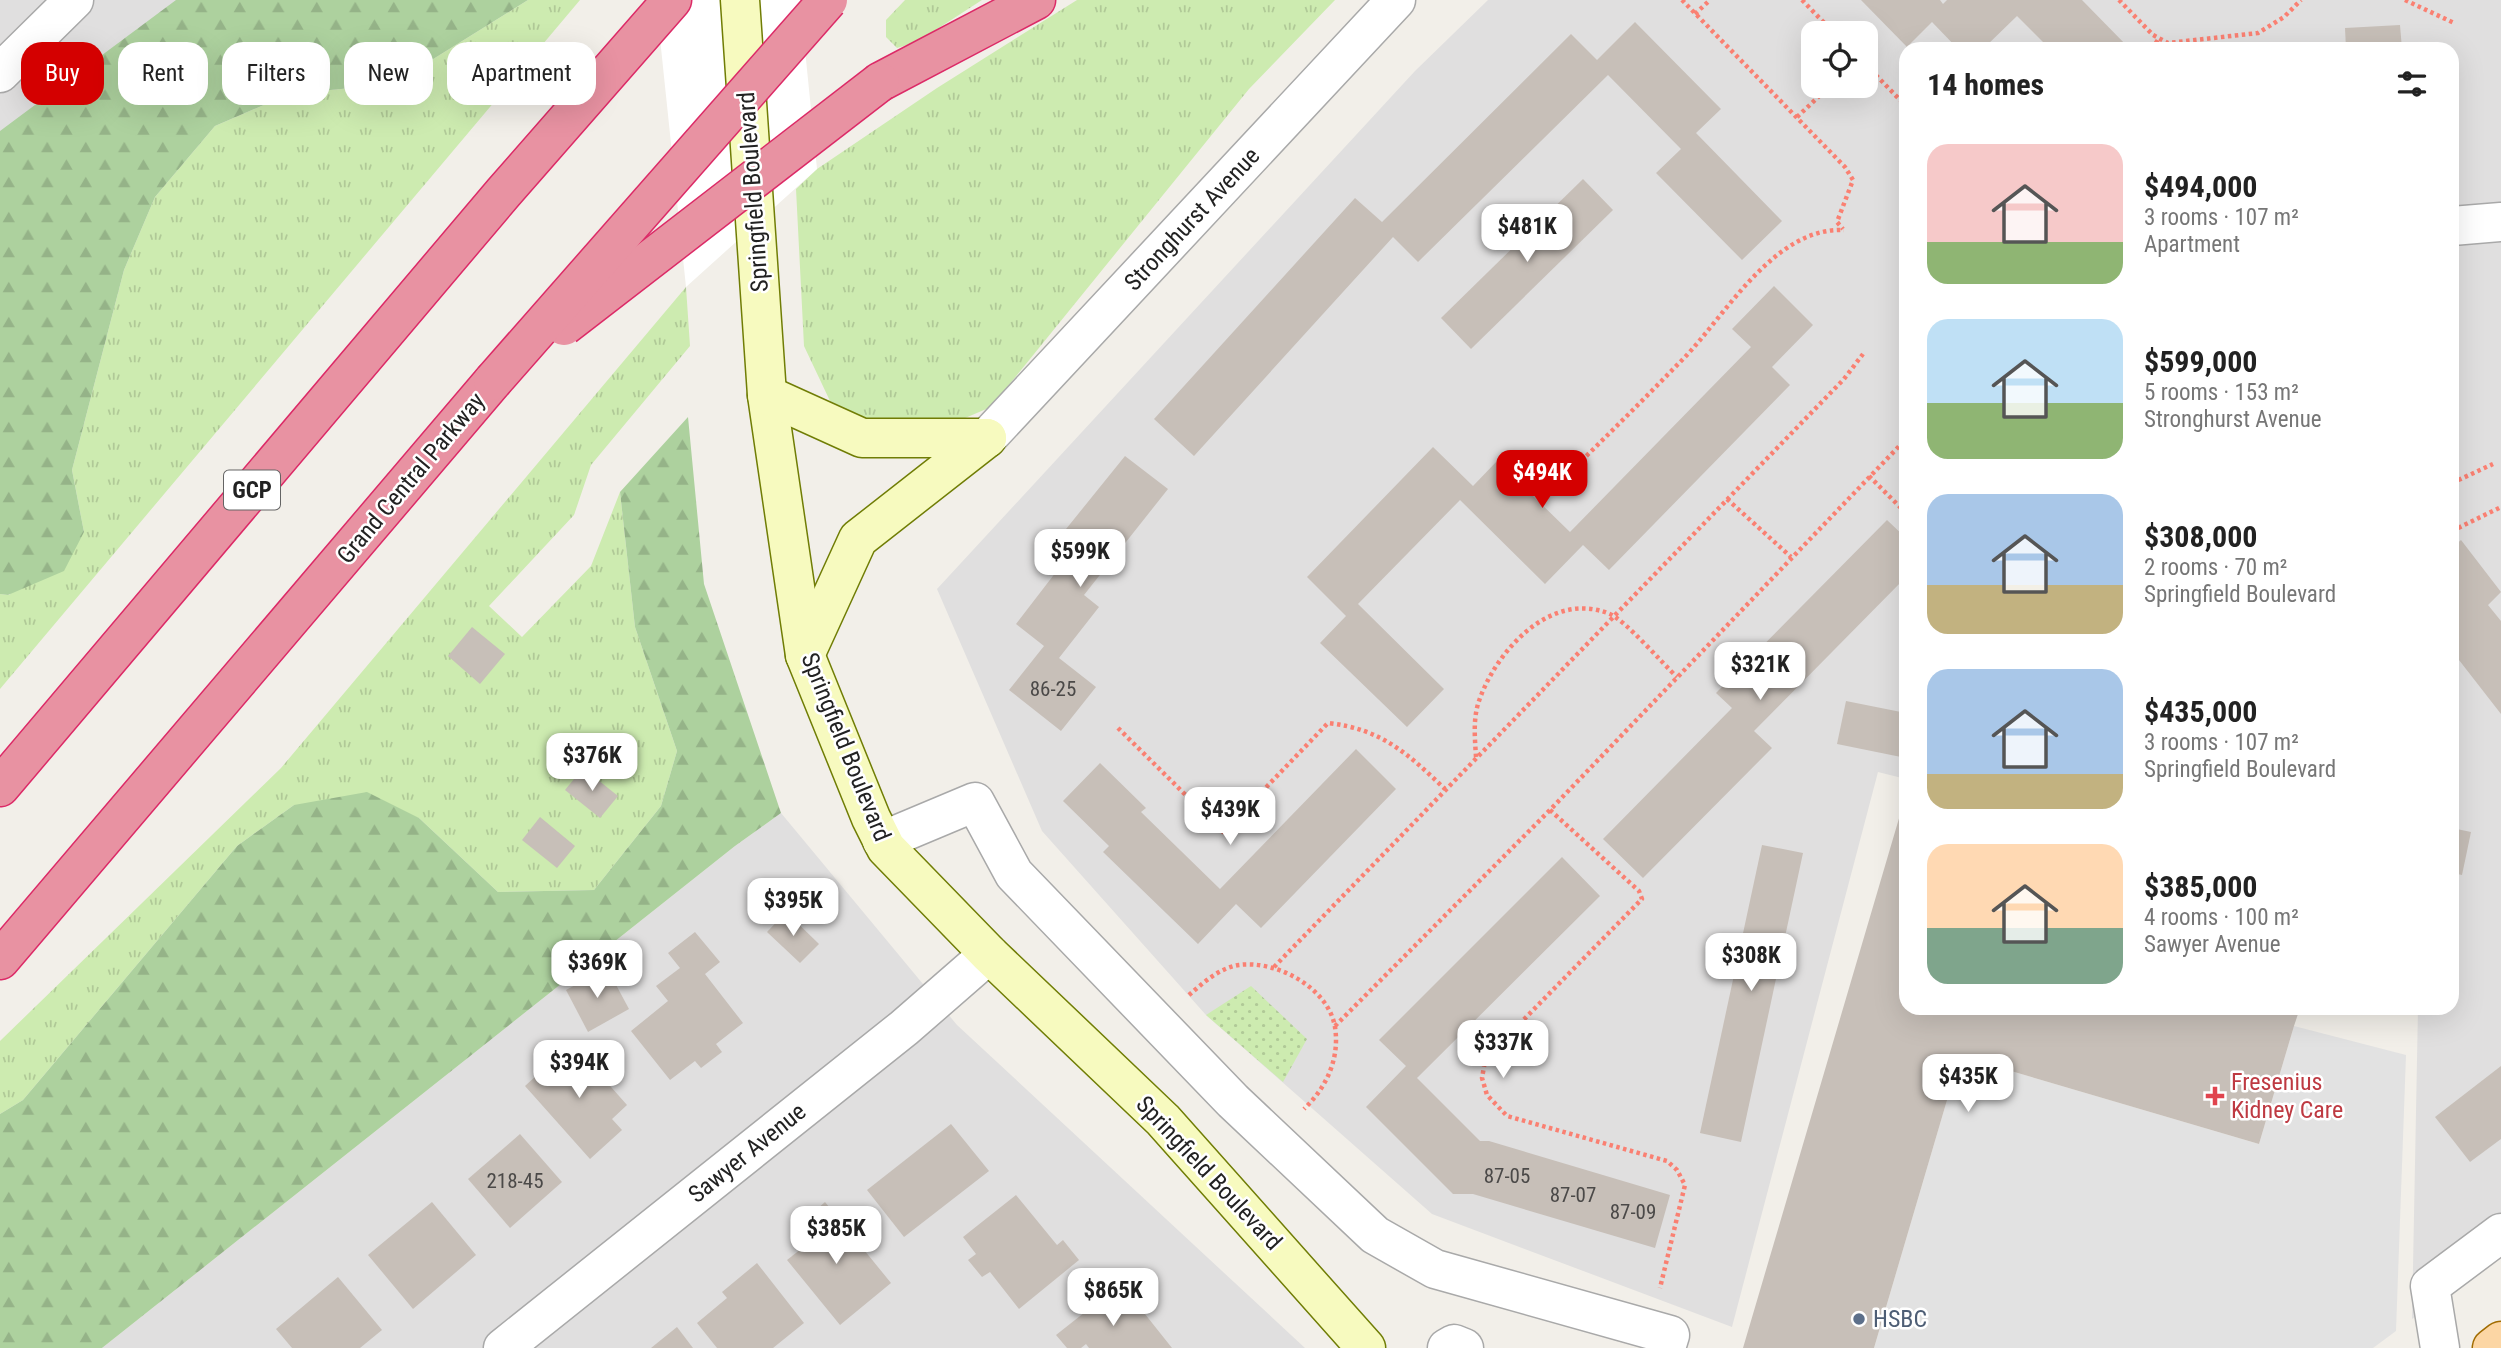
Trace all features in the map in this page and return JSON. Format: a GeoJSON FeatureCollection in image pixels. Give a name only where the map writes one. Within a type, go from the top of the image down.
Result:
{"type":"FeatureCollection","features":[{"type":"Feature","properties":{"kind":"highway","name":"GCP"},"geometry":{"type":"LineString","coordinates":[[0,787],[503,192],[672,0]]}},
{"type":"Feature","properties":{"kind":"highway","name":"Grand Central Parkway"},"geometry":{"type":"LineString","coordinates":[[0,960],[494,381],[828,0]]}},
{"type":"Feature","properties":{"kind":"highway"},"geometry":{"type":"LineString","coordinates":[[494,381],[880,82],[1036,0]]}},
{"type":"Feature","properties":{"kind":"main road","name":"Springfield Boulevard"},"geometry":{"type":"LineString","coordinates":[[740,0],[767,395],[806,656],[882,841],[989,954],[1163,1120],[1366,1348]]}},
{"type":"Feature","properties":{"kind":"main road"},"geometry":{"type":"LineString","coordinates":[[767,395],[862,438],[987,438]]}},
{"type":"Feature","properties":{"kind":"main road"},"geometry":{"type":"LineString","coordinates":[[806,656],[858,539],[987,438]]}},
{"type":"Feature","properties":{"kind":"main road"},"geometry":{"type":"LineString","coordinates":[[2492,1348],[2501,1340]]}},
{"type":"Feature","properties":{"kind":"street"},"geometry":{"type":"LineString","coordinates":[[0,73],[74,0]]}},
{"type":"Feature","properties":{"kind":"street","name":"Stronghurst Avenue"},"geometry":{"type":"LineString","coordinates":[[987,438],[1396,0]]}},
{"type":"Feature","properties":{"kind":"street"},"geometry":{"type":"LineString","coordinates":[[2459,225],[2501,222]]}},
{"type":"Feature","properties":{"kind":"street"},"geometry":{"type":"LineString","coordinates":[[882,841],[975,802],[1014,874],[1233,1101],[1375,1235],[1435,1269],[1661,1337]]}},
{"type":"Feature","properties":{"kind":"street","name":"Sawyer Avenue"},"geometry":{"type":"LineString","coordinates":[[503,1348],[904,1028],[989,954]]}},
{"type":"Feature","properties":{"kind":"street"},"geometry":{"type":"LineString","coordinates":[[2440,1348],[2430,1286],[2501,1233]]}},
{"type":"Feature","properties":{"kind":"street"},"geometry":{"type":"LineString","coordinates":[[1447,1348],[1454,1344],[1464,1348]]}},
{"type":"Feature","properties":{"kind":"path"},"geometry":{"type":"LineString","coordinates":[[1576,494],[1575,467],[1688,354],[1749,280],[1805,239],[1828,230],[1844,230],[1837,222],[1853,180],[1845,167],[1682,0]]}},
{"type":"Feature","properties":{"kind":"path"},"geometry":{"type":"LineString","coordinates":[[1695,14],[1710,0]]}},
{"type":"Feature","properties":{"kind":"path"},"geometry":{"type":"LineString","coordinates":[[1802,0],[1822,21]]}},
{"type":"Feature","properties":{"kind":"path"},"geometry":{"type":"LineString","coordinates":[[2119,0],[2166,42]]}},
{"type":"Feature","properties":{"kind":"path"},"geometry":{"type":"LineString","coordinates":[[2177,42],[2258,33],[2284,17],[2301,0]]}},
{"type":"Feature","properties":{"kind":"path"},"geometry":{"type":"LineString","coordinates":[[2405,0],[2454,23]]}},
{"type":"Feature","properties":{"kind":"path"},"geometry":{"type":"LineString","coordinates":[[2156,42],[2159,38]]}},
{"type":"Feature","properties":{"kind":"path"},"geometry":{"type":"LineString","coordinates":[[1878,77],[1899,99]]}},
{"type":"Feature","properties":{"kind":"path"},"geometry":{"type":"LineString","coordinates":[[1797,117],[1817,98]]}},
{"type":"Feature","properties":{"kind":"path"},"geometry":{"type":"LineString","coordinates":[[1273,967],[1844,379],[1863,354]]}},
{"type":"Feature","properties":{"kind":"path"},"geometry":{"type":"LineString","coordinates":[[1335,1026],[1550,810],[1899,446]]}},
{"type":"Feature","properties":{"kind":"path"},"geometry":{"type":"LineString","coordinates":[[2459,480],[2493,464]]}},
{"type":"Feature","properties":{"kind":"path"},"geometry":{"type":"LineString","coordinates":[[1869,476],[1899,506]]}},
{"type":"Feature","properties":{"kind":"path"},"geometry":{"type":"LineString","coordinates":[[1727,499],[1791,557]]}},
{"type":"Feature","properties":{"kind":"path"},"geometry":{"type":"LineString","coordinates":[[2459,528],[2501,507]]}},
{"type":"Feature","properties":{"kind":"path"},"geometry":{"type":"LineString","coordinates":[[1476,757],[1478,705],[1495,664],[1510,645],[1530,629],[1577,609],[1595,609],[1613,615],[1677,677]]}},
{"type":"Feature","properties":{"kind":"path"},"geometry":{"type":"LineString","coordinates":[[1118,728],[1223,832],[1328,723],[1367,731],[1403,749],[1445,789]]}},
{"type":"Feature","properties":{"kind":"path"},"geometry":{"type":"LineString","coordinates":[[1550,810],[1639,891],[1642,899],[1485,1060],[1482,1078],[1487,1095],[1507,1116],[1667,1161],[1677,1170],[1685,1185],[1673,1245],[1661,1337]]}},
{"type":"Feature","properties":{"kind":"path"},"geometry":{"type":"LineString","coordinates":[[1185,999],[1208,978],[1238,965],[1273,967],[1290,973],[1321,1000],[1335,1026],[1332,1066],[1321,1093],[1298,1114]]}},
{"type":"Feature","properties":{"kind":"shaded area"},"geometry":{"type":"Polygon","coordinates":[[[0,0],[250,0],[203,42],[118,42],[118,105],[132,105],[0,223],[0,0]]]}},
{"type":"Feature","properties":{"kind":"shaded area"},"geometry":{"type":"Polygon","coordinates":[[[1488,0],[2501,0],[2501,1253],[2412,1319],[2418,1015],[2459,1015],[2459,42],[1899,42],[1899,777],[1878,772],[1732,1327],[1432,1214],[1206,1015],[1042,831],[937,589],[1415,71],[1488,0]]]}},
{"type":"Feature","properties":{"kind":"shaded area"},"geometry":{"type":"Polygon","coordinates":[[[781,813],[957,1025],[1305,1348],[102,1348],[735,846],[781,813]]]}},
{"type":"Feature","properties":{"kind":"shaded area"},"geometry":{"type":"Polygon","coordinates":[[[2294,1026],[2406,1055],[2396,1331],[2373,1348],[1874,1348],[1960,1056],[2259,1144],[2294,1026]]]}},
{"type":"Feature","properties":{"kind":"green space"},"geometry":{"type":"Polygon","coordinates":[[[176,0],[528,0],[460,42],[447,42],[447,50],[433,59],[433,42],[344,42],[344,89],[330,90],[330,42],[222,42],[222,105],[264,105],[215,126],[155,197],[124,270],[72,470],[84,532],[64,571],[8,595],[0,594],[0,131],[35,105],[104,105],[104,54],[118,43],[118,105],[208,105],[208,42],[120,42],[176,0]]]}},
{"type":"Feature","properties":{"kind":"green space"},"geometry":{"type":"Polygon","coordinates":[[[528,0],[580,0],[545,42],[460,42],[528,0]]]}},
{"type":"Feature","properties":{"kind":"green space"},"geometry":{"type":"Polygon","coordinates":[[[905,0],[982,0],[917,42],[897,48],[886,37],[886,20],[905,0]]]}},
{"type":"Feature","properties":{"kind":"green space"},"geometry":{"type":"Polygon","coordinates":[[[1077,0],[1335,0],[1249,89],[991,407],[951,424],[882,427],[830,401],[804,346],[796,189],[817,169],[937,88],[1077,0]]]}},
{"type":"Feature","properties":{"kind":"green space"},"geometry":{"type":"Polygon","coordinates":[[[447,50],[447,105],[492,105],[0,689],[0,594],[9,595],[84,532],[72,470],[124,270],[155,197],[215,126],[264,105],[330,105],[330,90],[344,89],[344,105],[433,105],[433,59],[447,50]]]}},
{"type":"Feature","properties":{"kind":"green space"},"geometry":{"type":"Polygon","coordinates":[[[686,287],[690,346],[591,465],[574,515],[489,606],[522,637],[591,566],[620,492],[635,627],[677,751],[661,806],[594,890],[498,892],[419,818],[294,805],[237,846],[23,1100],[0,1114],[0,1041],[281,768],[686,287]]]}},
{"type":"Feature","properties":{"kind":"green space"},"geometry":{"type":"Polygon","coordinates":[[[688,417],[704,584],[781,813],[735,846],[102,1348],[0,1348],[0,1114],[23,1100],[237,846],[294,805],[367,792],[419,818],[498,892],[594,890],[661,806],[677,751],[635,627],[620,492],[688,417]]]}},
{"type":"Feature","properties":{"kind":"green space"},"geometry":{"type":"Polygon","coordinates":[[[1251,986],[1307,1039],[1283,1082],[1206,1015],[1251,986]]]}},
{"type":"Feature","properties":{"kind":"pier"},"geometry":{"type":"Polygon","coordinates":[[[656,0],[800,0],[817,169],[686,287],[656,0]]]}},
{"type":"Feature","properties":{"kind":"building"},"geometry":{"type":"Polygon","coordinates":[[[1861,0],[1940,0],[1943,4],[1947,0],[2082,0],[2123,42],[2043,42],[2017,16],[1990,42],[1951,42],[1932,22],[1912,42],[1902,42],[1861,0]]]}},
{"type":"Feature","properties":{"kind":"building"},"geometry":{"type":"Polygon","coordinates":[[[1635,22],[1721,109],[1696,133],[1782,221],[1742,260],[1656,173],[1681,149],[1608,75],[1418,262],[1393,237],[1194,456],[1154,419],[1355,198],[1382,222],[1571,34],[1597,60],[1635,22]]]}},
{"type":"Feature","properties":{"kind":"building"},"geometry":{"type":"Polygon","coordinates":[[[2400,25],[2401,42],[2346,42],[2345,28],[2400,25]]]}},
{"type":"Feature","properties":{"kind":"building"},"geometry":{"type":"Polygon","coordinates":[[[1583,179],[1613,210],[1471,349],[1441,318],[1583,179]]]}},
{"type":"Feature","properties":{"kind":"building"},"geometry":{"type":"Polygon","coordinates":[[[1774,286],[1813,325],[1772,367],[1790,385],[1609,570],[1583,545],[1545,584],[1460,500],[1358,604],[1444,689],[1407,727],[1320,643],[1346,616],[1307,577],[1433,447],[1473,486],[1497,461],[1570,532],[1751,347],[1732,329],[1774,286]]]}},
{"type":"Feature","properties":{"kind":"building"},"geometry":{"type":"Polygon","coordinates":[[[1125,456],[1168,489],[1084,595],[1099,607],[1059,658],[1096,687],[1061,731],[1009,690],[1044,646],[1016,624],[1056,572],[1041,560],[1125,456]]]}},
{"type":"Feature","properties":{"kind":"building"},"geometry":{"type":"Polygon","coordinates":[[[1887,520],[1899,531],[1899,584],[1754,731],[1772,748],[1643,878],[1603,839],[1732,708],[1716,693],[1887,520]]]}},
{"type":"Feature","properties":{"kind":"building"},"geometry":{"type":"Polygon","coordinates":[[[2461,540],[2501,592],[2488,605],[2501,621],[2501,714],[2459,660],[2461,540]]]}},
{"type":"Feature","properties":{"kind":"building"},"geometry":{"type":"Polygon","coordinates":[[[472,627],[505,654],[480,684],[448,656],[472,627]]]}},
{"type":"Feature","properties":{"kind":"building"},"geometry":{"type":"Polygon","coordinates":[[[1846,701],[1899,712],[1899,757],[1837,744],[1846,701]]]}},
{"type":"Feature","properties":{"kind":"building"},"geometry":{"type":"Polygon","coordinates":[[[1356,749],[1396,789],[1261,928],[1236,904],[1198,944],[1103,852],[1109,846],[1063,801],[1100,763],[1146,808],[1141,812],[1220,889],[1356,749]]]}},
{"type":"Feature","properties":{"kind":"building"},"geometry":{"type":"Polygon","coordinates":[[[583,768],[618,796],[600,818],[565,790],[583,768]]]}},
{"type":"Feature","properties":{"kind":"building"},"geometry":{"type":"Polygon","coordinates":[[[540,817],[575,846],[557,868],[522,840],[540,817]]]}},
{"type":"Feature","properties":{"kind":"building"},"geometry":{"type":"Polygon","coordinates":[[[1899,818],[1899,1015],[2298,1015],[2259,1144],[1960,1056],[1874,1348],[1743,1348],[1899,818]]]}},
{"type":"Feature","properties":{"kind":"building"},"geometry":{"type":"Polygon","coordinates":[[[2459,829],[2471,832],[2462,875],[2459,874],[2459,829]]]}},
{"type":"Feature","properties":{"kind":"building"},"geometry":{"type":"Polygon","coordinates":[[[1762,845],[1803,853],[1741,1142],[1700,1133],[1762,845]]]}},
{"type":"Feature","properties":{"kind":"building"},"geometry":{"type":"Polygon","coordinates":[[[1562,857],[1600,896],[1417,1078],[1480,1141],[1489,1141],[1670,1195],[1655,1248],[1473,1194],[1453,1194],[1366,1107],[1406,1066],[1379,1040],[1562,857]]]}},
{"type":"Feature","properties":{"kind":"building"},"geometry":{"type":"Polygon","coordinates":[[[786,912],[819,944],[800,963],[767,932],[786,912]]]}},
{"type":"Feature","properties":{"kind":"building"},"geometry":{"type":"Polygon","coordinates":[[[695,932],[720,962],[705,974],[743,1023],[716,1044],[722,1052],[701,1068],[695,1061],[670,1080],[631,1031],[668,1001],[656,986],[680,968],[668,953],[695,932]]]}},
{"type":"Feature","properties":{"kind":"building"},"geometry":{"type":"Polygon","coordinates":[[[607,968],[629,1009],[588,1032],[566,990],[607,968]]]}},
{"type":"Feature","properties":{"kind":"building"},"geometry":{"type":"Polygon","coordinates":[[[572,1043],[627,1105],[612,1119],[622,1130],[590,1159],[525,1086],[572,1043]]]}},
{"type":"Feature","properties":{"kind":"building"},"geometry":{"type":"Polygon","coordinates":[[[2501,1066],[2501,1139],[2470,1162],[2435,1117],[2501,1066]]]}},
{"type":"Feature","properties":{"kind":"building"},"geometry":{"type":"Polygon","coordinates":[[[951,1124],[989,1171],[904,1237],[867,1190],[951,1124]]]}},
{"type":"Feature","properties":{"kind":"building"},"geometry":{"type":"Polygon","coordinates":[[[520,1134],[562,1182],[510,1228],[468,1179],[520,1134]]]}},
{"type":"Feature","properties":{"kind":"building"},"geometry":{"type":"Polygon","coordinates":[[[1016,1195],[1057,1245],[1063,1240],[1079,1260],[1019,1309],[990,1272],[982,1277],[968,1260],[976,1254],[963,1237],[1016,1195]]]}},
{"type":"Feature","properties":{"kind":"building"},"geometry":{"type":"Polygon","coordinates":[[[432,1202],[476,1255],[413,1309],[368,1255],[432,1202]]]}},
{"type":"Feature","properties":{"kind":"building"},"geometry":{"type":"Polygon","coordinates":[[[825,1202],[891,1283],[840,1325],[787,1260],[801,1249],[794,1240],[812,1225],[807,1218],[825,1202]]]}},
{"type":"Feature","properties":{"kind":"building"},"geometry":{"type":"Polygon","coordinates":[[[757,1263],[804,1323],[773,1348],[717,1348],[697,1323],[727,1298],[722,1292],[757,1263]]]}},
{"type":"Feature","properties":{"kind":"building"},"geometry":{"type":"Polygon","coordinates":[[[338,1277],[382,1330],[360,1348],[292,1348],[276,1329],[338,1277]]]}},
{"type":"Feature","properties":{"kind":"building"},"geometry":{"type":"Polygon","coordinates":[[[1113,1290],[1129,1311],[1137,1304],[1172,1348],[1089,1348],[1086,1344],[1081,1348],[1067,1348],[1056,1335],[1113,1290]]]}},
{"type":"Feature","properties":{"kind":"building"},"geometry":{"type":"Polygon","coordinates":[[[677,1327],[693,1348],[651,1348],[677,1327]]]}},
{"type":"Feature","properties":{"kind":"place","name":"Fresenius Kidney Care"},"geometry":{"type":"Point","coordinates":[2215,1096]}},
{"type":"Feature","properties":{"kind":"place","name":"HSBC"},"geometry":{"type":"Point","coordinates":[1859,1319]}}]}
